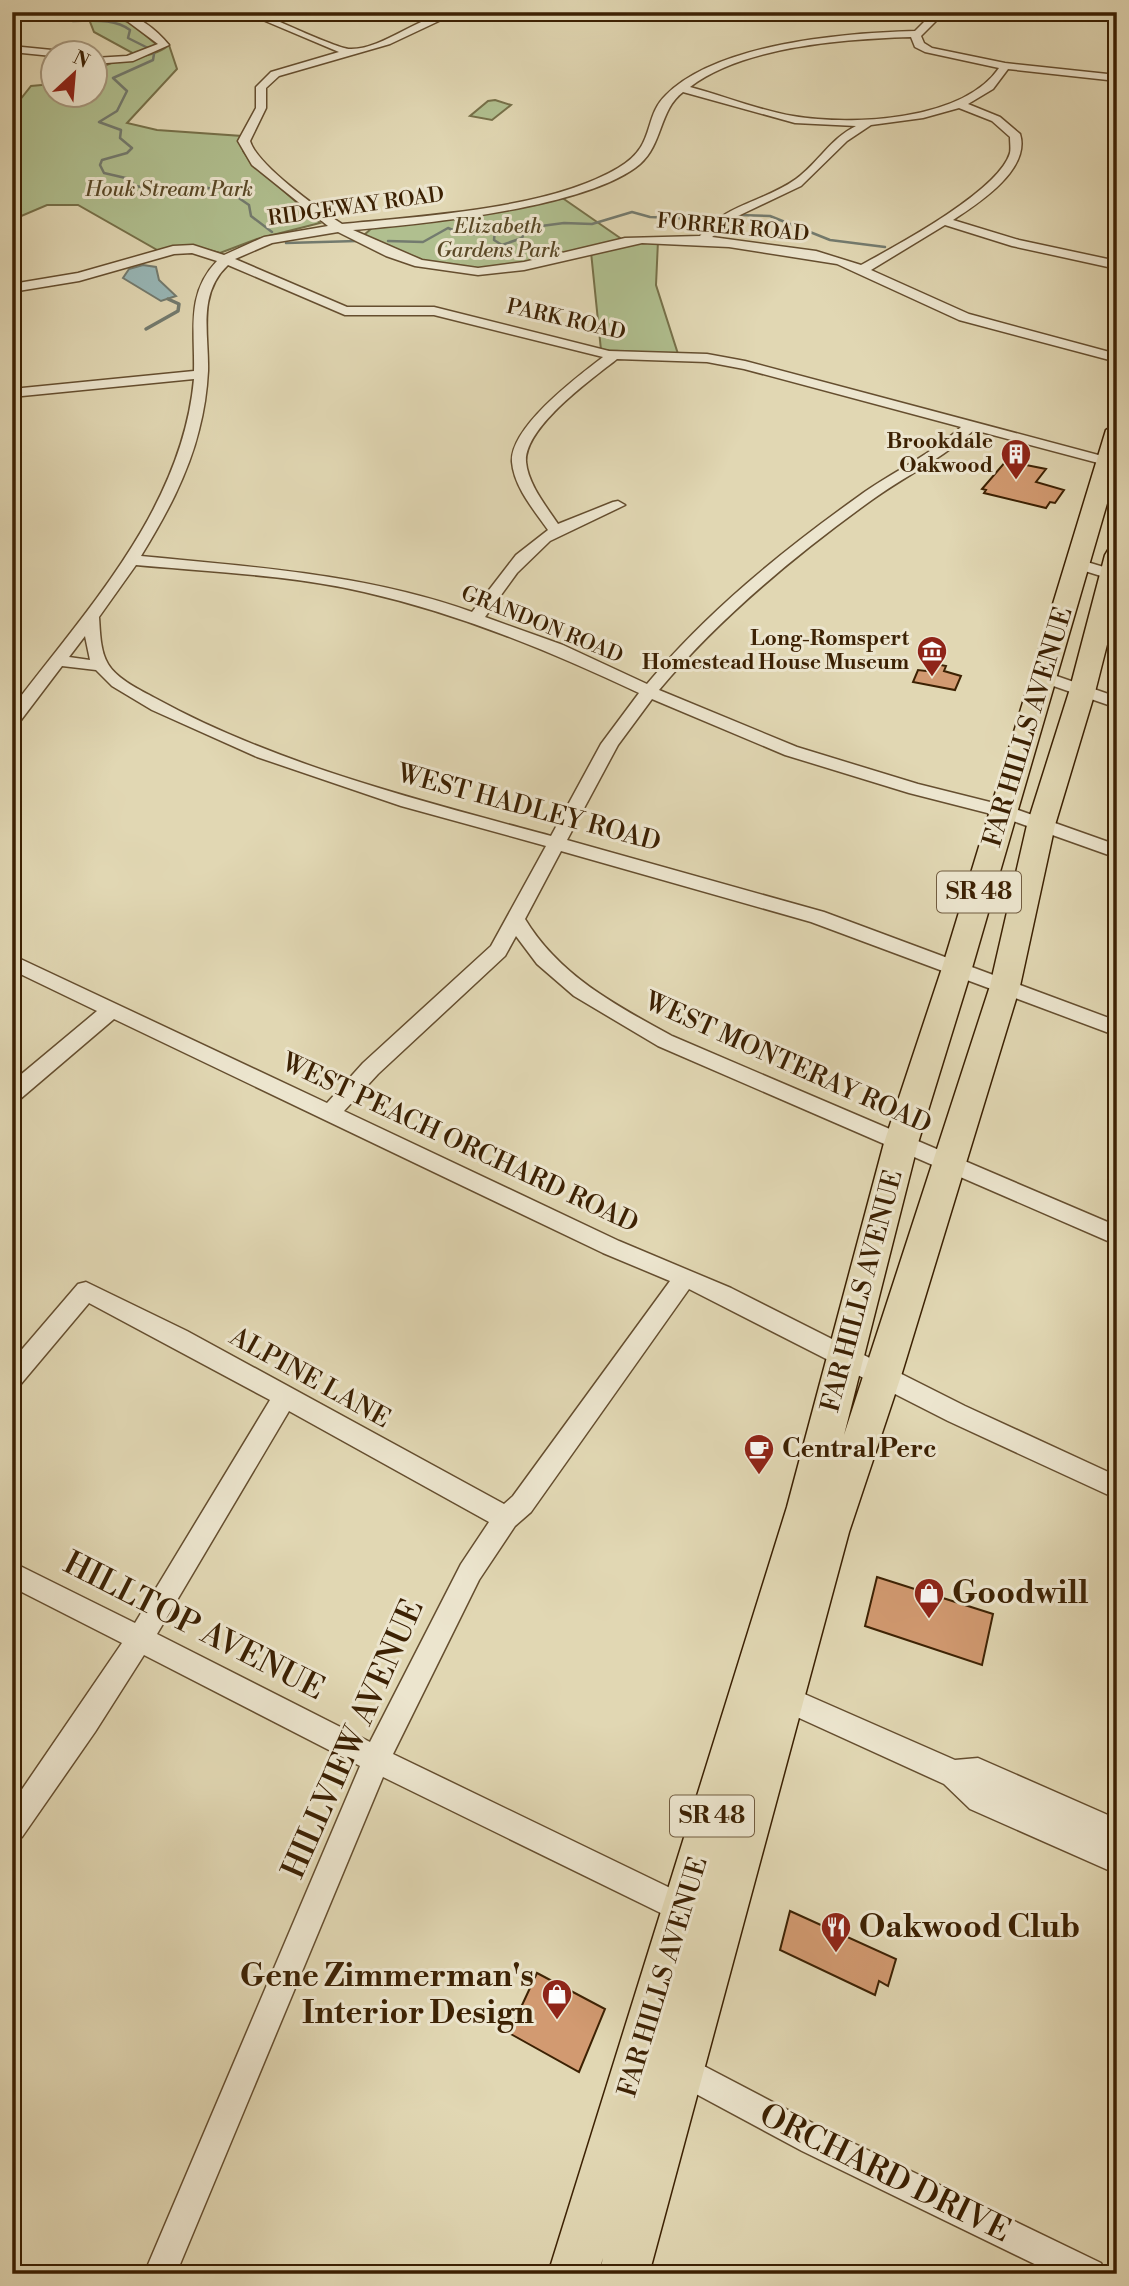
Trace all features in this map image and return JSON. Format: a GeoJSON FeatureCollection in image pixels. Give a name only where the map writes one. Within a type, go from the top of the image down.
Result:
{"type":"FeatureCollection","features":[{"type":"Feature","properties":{"kind":"main road","name":"FAR HILLS AVENUE"},"geometry":{"type":"LineString","coordinates":[[573,2274],[806,1507],[901,1143],[957,968],[1077,564],[1112,462],[1117,430]]}},
{"type":"Feature","properties":{"kind":"main road","name":"FAR HILLS AVENUE"},"geometry":{"type":"LineString","coordinates":[[624,2274],[829,1532],[895,1382],[951,1165],[1005,986],[1041,825],[1082,692],[1115,568]]}},
{"type":"Feature","properties":{"kind":"street"},"geometry":{"type":"LineString","coordinates":[[108,60],[129,59],[164,45],[158,37],[120,12]]}},
{"type":"Feature","properties":{"kind":"street"},"geometry":{"type":"LineString","coordinates":[[249,12],[349,53],[386,42],[453,12]]}},
{"type":"Feature","properties":{"kind":"street"},"geometry":{"type":"LineString","coordinates":[[940,12],[916,34],[919,45],[929,50],[1005,66],[1117,78]]}},
{"type":"Feature","properties":{"kind":"street","name":"RIDGEWAY ROAD"},"geometry":{"type":"LineString","coordinates":[[12,720],[132,560],[163,507],[194,427],[201,374],[200,307],[205,287],[226,259],[246,248],[270,240],[479,210],[544,198],[595,183],[631,165],[646,151],[665,104],[681,88],[713,71],[789,47],[850,36],[916,34]]}},
{"type":"Feature","properties":{"kind":"street"},"geometry":{"type":"LineString","coordinates":[[12,48],[38,51]]}},
{"type":"Feature","properties":{"kind":"street","name":"FORRER ROAD"},"geometry":{"type":"LineString","coordinates":[[349,53],[284,71],[266,80],[261,87],[261,108],[244,141],[254,160],[306,205],[340,228],[397,255],[453,270],[481,272],[509,269],[642,239],[702,242],[816,255],[862,270],[964,317],[1117,358]]}},
{"type":"Feature","properties":{"kind":"street"},"geometry":{"type":"LineString","coordinates":[[681,88],[794,119],[832,123],[875,121],[919,114],[957,103],[988,89],[1005,66]]}},
{"type":"Feature","properties":{"kind":"street"},"geometry":{"type":"LineString","coordinates":[[862,270],[943,221],[995,181],[1019,148],[1016,136],[1005,124],[957,103]]}},
{"type":"Feature","properties":{"kind":"street"},"geometry":{"type":"LineString","coordinates":[[702,242],[711,227],[724,216],[798,183],[819,165],[839,139],[875,121]]}},
{"type":"Feature","properties":{"kind":"street"},"geometry":{"type":"LineString","coordinates":[[943,221],[1047,251],[1117,265]]}},
{"type":"Feature","properties":{"kind":"street","name":"PARK ROAD"},"geometry":{"type":"LineString","coordinates":[[12,288],[79,277],[183,249],[200,250],[345,311],[449,313],[613,356],[686,357],[735,363],[1112,462]]}},
{"type":"Feature","properties":{"kind":"street"},"geometry":{"type":"LineString","coordinates":[[556,531],[520,467],[519,448],[527,432],[543,416],[613,356]]}},
{"type":"Feature","properties":{"kind":"street"},"geometry":{"type":"LineString","coordinates":[[12,393],[201,374]]}},
{"type":"Feature","properties":{"kind":"street"},"geometry":{"type":"LineString","coordinates":[[331,1112],[386,1051],[472,978],[494,955],[516,920],[610,744],[648,691],[716,621],[800,547],[970,426]]}},
{"type":"Feature","properties":{"kind":"street"},"geometry":{"type":"LineString","coordinates":[[476,618],[518,562],[556,531],[618,505]]}},
{"type":"Feature","properties":{"kind":"street","name":"GRANDON ROAD"},"geometry":{"type":"LineString","coordinates":[[132,560],[316,579],[405,597],[476,618],[557,648],[648,691],[791,751],[915,789],[1004,811],[1117,852]]}},
{"type":"Feature","properties":{"kind":"street"},"geometry":{"type":"LineString","coordinates":[[1077,564],[1115,568]]}},
{"type":"Feature","properties":{"kind":"street"},"geometry":{"type":"LineString","coordinates":[[57,660],[101,666],[91,629],[91,617]]}},
{"type":"Feature","properties":{"kind":"street","name":"WEST HADLEY ROAD"},"geometry":{"type":"LineString","coordinates":[[101,666],[154,705],[265,755],[426,809],[778,904],[1117,1029]]}},
{"type":"Feature","properties":{"kind":"street"},"geometry":{"type":"LineString","coordinates":[[1045,677],[1117,703]]}},
{"type":"Feature","properties":{"kind":"street","name":"WEST MONTERAY ROAD"},"geometry":{"type":"LineString","coordinates":[[516,920],[524,937],[546,964],[597,1003],[665,1041],[796,1100],[1117,1236]]}},
{"type":"Feature","properties":{"kind":"street"},"geometry":{"type":"LineString","coordinates":[[494,955],[527,956],[546,964]]}},
{"type":"Feature","properties":{"kind":"street","name":"WEST PEACH ORCHARD ROAD"},"geometry":{"type":"LineString","coordinates":[[12,961],[611,1247],[685,1277],[895,1382],[1117,1488]]}},
{"type":"Feature","properties":{"kind":"street"},"geometry":{"type":"LineString","coordinates":[[12,1094],[112,1009]]}},
{"type":"Feature","properties":{"kind":"street","name":"HILLVIEW AVENUE"},"geometry":{"type":"LineString","coordinates":[[160,2274],[377,1760],[446,1614],[506,1518],[522,1504],[685,1277]]}},
{"type":"Feature","properties":{"kind":"street","name":"ALPINE LANE"},"geometry":{"type":"LineString","coordinates":[[12,1378],[86,1291],[285,1396],[506,1518]]}},
{"type":"Feature","properties":{"kind":"street"},"geometry":{"type":"LineString","coordinates":[[12,1827],[62,1761],[140,1639],[285,1396]]}},
{"type":"Feature","properties":{"kind":"street","name":"HILLTOP AVENUE"},"geometry":{"type":"LineString","coordinates":[[12,1574],[377,1760],[683,1909]]}},
{"type":"Feature","properties":{"kind":"street"},"geometry":{"type":"LineString","coordinates":[[783,1698],[954,1774],[980,1799],[1117,1860]]}},
{"type":"Feature","properties":{"kind":"street"},"geometry":{"type":"LineString","coordinates":[[954,1774],[978,1772],[1117,1833]]}},
{"type":"Feature","properties":{"kind":"street","name":"ORCHARD DRIVE"},"geometry":{"type":"LineString","coordinates":[[681,2069],[813,2140],[1090,2274]]}},
{"type":"Feature","properties":{"kind":"green space"},"geometry":{"type":"Polygon","coordinates":[[[87,14],[130,22],[157,45],[136,55],[94,32],[87,14]]]}},
{"type":"Feature","properties":{"kind":"green space","name":"Houk Stream Park"},"geometry":{"type":"Polygon","coordinates":[[[169,45],[177,69],[127,123],[157,130],[242,136],[243,151],[250,161],[320,223],[257,239],[220,253],[205,249],[159,251],[78,205],[47,205],[12,220],[12,110],[31,86],[38,85],[38,108],[108,108],[108,64],[160,51],[169,45]]]}},
{"type":"Feature","properties":{"kind":"green space"},"geometry":{"type":"Polygon","coordinates":[[[495,100],[511,105],[492,120],[470,116],[488,101],[495,100]]]}},
{"type":"Feature","properties":{"kind":"green space","name":"Elizabeth Gardens Park"},"geometry":{"type":"Polygon","coordinates":[[[561,197],[623,240],[529,264],[480,270],[428,262],[364,235],[372,228],[561,197]]]}},
{"type":"Feature","properties":{"kind":"green space"},"geometry":{"type":"Polygon","coordinates":[[[658,241],[656,285],[678,354],[601,350],[591,252],[618,245],[658,241]]]}},
{"type":"Feature","properties":{"kind":"water"},"geometry":{"type":"Polygon","coordinates":[[[143,265],[156,267],[159,280],[176,296],[161,301],[123,278],[129,269],[143,265]]]}},
{"type":"Feature","properties":{"kind":"building","name":"Brookdale Oakwood"},"geometry":{"type":"Polygon","coordinates":[[[1006,461],[1046,469],[1036,482],[1064,490],[1055,503],[1050,502],[1046,508],[984,493],[986,490],[982,489],[1006,461]]]}},
{"type":"Feature","properties":{"kind":"building","name":"Long-Romspert Homestead House Museum"},"geometry":{"type":"Polygon","coordinates":[[[930,663],[946,666],[944,671],[961,676],[955,690],[913,682],[918,670],[926,671],[930,663]]]}},
{"type":"Feature","properties":{"kind":"building","name":"Goodwill"},"geometry":{"type":"Polygon","coordinates":[[[877,1577],[993,1614],[982,1665],[865,1626],[877,1577]]]}},
{"type":"Feature","properties":{"kind":"building","name":"Oakwood Club"},"geometry":{"type":"Polygon","coordinates":[[[790,1911],[896,1959],[888,1986],[879,1981],[875,1995],[780,1950],[790,1911]]]}},
{"type":"Feature","properties":{"kind":"building","name":"Gene Zimmerman's Interior Design"},"geometry":{"type":"Polygon","coordinates":[[[537,1973],[605,2009],[579,2072],[509,2033],[537,1973]]]}},
{"type":"Feature","properties":{"kind":"waterway"},"geometry":{"type":"LineString","coordinates":[[64,12],[73,21],[103,21],[124,26],[130,30],[128,38],[148,48]]}},
{"type":"Feature","properties":{"kind":"waterway"},"geometry":{"type":"LineString","coordinates":[[154,54],[153,60],[113,78],[127,91],[117,111],[99,122],[121,130],[120,138],[132,148],[127,153],[102,160],[100,165],[104,173],[130,179],[135,186],[170,191],[197,186],[230,192],[249,205],[251,216],[272,232]]}},
{"type":"Feature","properties":{"kind":"waterway"},"geometry":{"type":"LineString","coordinates":[[388,241],[423,242],[448,228],[470,234],[490,226],[495,229],[494,240],[502,245],[522,238],[526,228],[564,223],[592,224],[632,212],[650,217],[697,219]]}},
{"type":"Feature","properties":{"kind":"waterway"},"geometry":{"type":"LineString","coordinates":[[738,215],[770,216],[830,240],[885,247]]}},
{"type":"Feature","properties":{"kind":"waterway"},"geometry":{"type":"LineString","coordinates":[[286,243],[357,241]]}},
{"type":"Feature","properties":{"kind":"waterway"},"geometry":{"type":"LineString","coordinates":[[146,329],[178,311],[179,304],[168,299]]}},
{"type":"Feature","properties":{"kind":"place","name":"Brookdale Oakwood"},"geometry":{"type":"Point","coordinates":[1016,481]}},
{"type":"Feature","properties":{"kind":"place","name":"Long-Romspert Homestead House Museum"},"geometry":{"type":"Point","coordinates":[932,678]}},
{"type":"Feature","properties":{"kind":"place","name":"Central Perc"},"geometry":{"type":"Point","coordinates":[759,1476]}},
{"type":"Feature","properties":{"kind":"place","name":"Goodwill"},"geometry":{"type":"Point","coordinates":[929,1620]}},
{"type":"Feature","properties":{"kind":"place","name":"Oakwood Club"},"geometry":{"type":"Point","coordinates":[836,1954]}},
{"type":"Feature","properties":{"kind":"place","name":"Gene Zimmerman's Interior Design"},"geometry":{"type":"Point","coordinates":[557,2021]}}]}
